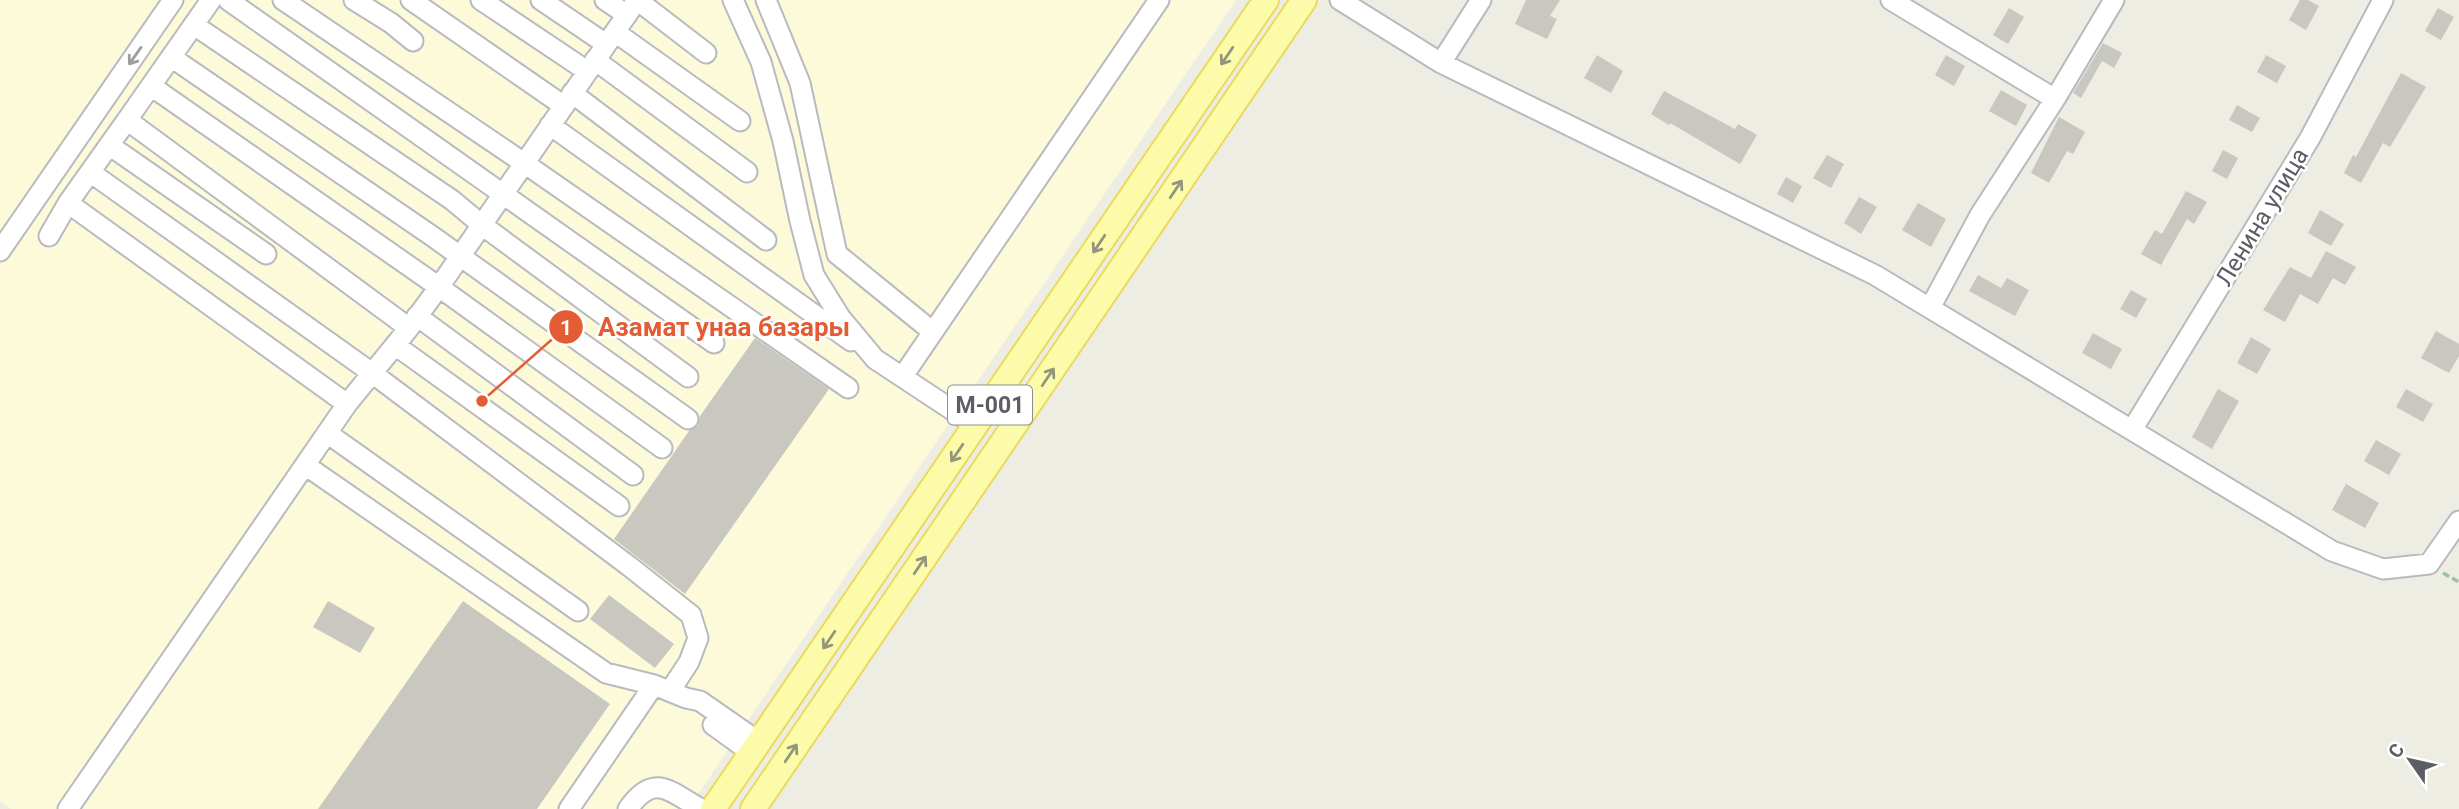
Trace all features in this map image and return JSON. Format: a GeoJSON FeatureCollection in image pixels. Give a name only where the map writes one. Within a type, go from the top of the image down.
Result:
{"type":"FeatureCollection","features":[{"type":"Feature","properties":{"kind":"main road","name":"M-001"},"geometry":{"type":"LineString","coordinates":[[713,809],[1266,0]]}},
{"type":"Feature","properties":{"kind":"main road","name":"M-001"},"geometry":{"type":"LineString","coordinates":[[753,809],[1304,0]]}},
{"type":"Feature","properties":{"kind":"street"},"geometry":{"type":"LineString","coordinates":[[0,251],[173,0]]}},
{"type":"Feature","properties":{"kind":"street"},"geometry":{"type":"LineString","coordinates":[[50,236],[68,203],[211,0]]}},
{"type":"Feature","properties":{"kind":"street"},"geometry":{"type":"LineString","coordinates":[[228,0],[714,343]]}},
{"type":"Feature","properties":{"kind":"street"},"geometry":{"type":"LineString","coordinates":[[283,0],[848,388]]}},
{"type":"Feature","properties":{"kind":"street"},"geometry":{"type":"LineString","coordinates":[[354,0],[413,41]]}},
{"type":"Feature","properties":{"kind":"street"},"geometry":{"type":"LineString","coordinates":[[411,0],[568,100],[766,240]]}},
{"type":"Feature","properties":{"kind":"street"},"geometry":{"type":"LineString","coordinates":[[481,0],[601,52],[740,121]]}},
{"type":"Feature","properties":{"kind":"street"},"geometry":{"type":"LineString","coordinates":[[541,0],[747,172]]}},
{"type":"Feature","properties":{"kind":"street"},"geometry":{"type":"LineString","coordinates":[[606,0],[633,5],[706,53]]}},
{"type":"Feature","properties":{"kind":"street"},"geometry":{"type":"LineString","coordinates":[[733,0],[761,62],[783,141],[814,275],[840,317],[875,359]]}},
{"type":"Feature","properties":{"kind":"street"},"geometry":{"type":"LineString","coordinates":[[766,0],[800,83],[837,254],[933,332]]}},
{"type":"Feature","properties":{"kind":"street"},"geometry":{"type":"LineString","coordinates":[[903,376],[1159,0]]}},
{"type":"Feature","properties":{"kind":"street"},"geometry":{"type":"LineString","coordinates":[[1340,0],[1441,63],[1875,275],[2332,551],[2383,569],[2429,564],[2459,521]]}},
{"type":"Feature","properties":{"kind":"street"},"geometry":{"type":"LineString","coordinates":[[1441,63],[1481,0]]}},
{"type":"Feature","properties":{"kind":"street"},"geometry":{"type":"LineString","coordinates":[[1891,0],[2055,99]]}},
{"type":"Feature","properties":{"kind":"street"},"geometry":{"type":"LineString","coordinates":[[1930,308],[1980,215],[2055,99],[2113,0]]}},
{"type":"Feature","properties":{"kind":"street","name":"Ленина улица"},"geometry":{"type":"LineString","coordinates":[[2132,430],[2310,138],[2383,0]]}},
{"type":"Feature","properties":{"kind":"street"},"geometry":{"type":"LineString","coordinates":[[68,809],[347,404],[439,287],[633,5]]}},
{"type":"Feature","properties":{"kind":"street"},"geometry":{"type":"LineString","coordinates":[[194,25],[452,200],[688,377]]}},
{"type":"Feature","properties":{"kind":"street"},"geometry":{"type":"LineString","coordinates":[[171,57],[688,419]]}},
{"type":"Feature","properties":{"kind":"street"},"geometry":{"type":"LineString","coordinates":[[151,86],[439,287],[662,448]]}},
{"type":"Feature","properties":{"kind":"street"},"geometry":{"type":"LineString","coordinates":[[127,120],[634,475]]}},
{"type":"Feature","properties":{"kind":"street"},"geometry":{"type":"LineString","coordinates":[[550,125],[875,359],[975,425]]}},
{"type":"Feature","properties":{"kind":"street"},"geometry":{"type":"LineString","coordinates":[[109,145],[266,254]]}},
{"type":"Feature","properties":{"kind":"street"},"geometry":{"type":"LineString","coordinates":[[90,172],[372,373],[691,615],[698,638],[689,662],[670,691],[569,809]]}},
{"type":"Feature","properties":{"kind":"street"},"geometry":{"type":"LineString","coordinates":[[68,203],[347,404]]}},
{"type":"Feature","properties":{"kind":"street"},"geometry":{"type":"LineString","coordinates":[[395,345],[619,506]]}},
{"type":"Feature","properties":{"kind":"street"},"geometry":{"type":"LineString","coordinates":[[327,433],[578,611]]}},
{"type":"Feature","properties":{"kind":"street"},"geometry":{"type":"LineString","coordinates":[[305,465],[606,673],[700,701],[756,748]]}},
{"type":"Feature","properties":{"kind":"street"},"geometry":{"type":"LineString","coordinates":[[628,809],[645,789],[654,787],[666,789],[701,809]]}},
{"type":"Feature","properties":{"kind":"shaded area"},"geometry":{"type":"Polygon","coordinates":[[[0,0],[1236,0],[688,809],[11,809],[0,802],[0,0]]]}},
{"type":"Feature","properties":{"kind":"building"},"geometry":{"type":"Polygon","coordinates":[[[1526,0],[1560,0],[1550,16],[1557,19],[1547,39],[1515,24],[1526,0]]]}},
{"type":"Feature","properties":{"kind":"building"},"geometry":{"type":"Polygon","coordinates":[[[2300,0],[2308,0],[2319,6],[2306,30],[2289,20],[2300,0]]]}},
{"type":"Feature","properties":{"kind":"building"},"geometry":{"type":"Polygon","coordinates":[[[2009,8],[2024,17],[2008,44],[1993,35],[2009,8]]]}},
{"type":"Feature","properties":{"kind":"building"},"geometry":{"type":"Polygon","coordinates":[[[2438,8],[2454,17],[2441,40],[2425,31],[2438,8]]]}},
{"type":"Feature","properties":{"kind":"building"},"geometry":{"type":"Polygon","coordinates":[[[2103,43],[2122,53],[2114,68],[2102,61],[2081,98],[2073,93],[2103,43]]]}},
{"type":"Feature","properties":{"kind":"building"},"geometry":{"type":"Polygon","coordinates":[[[1597,55],[1623,71],[1611,93],[1584,78],[1597,55]]]}},
{"type":"Feature","properties":{"kind":"building"},"geometry":{"type":"Polygon","coordinates":[[[1946,55],[1965,66],[1954,86],[1935,75],[1946,55]]]}},
{"type":"Feature","properties":{"kind":"building"},"geometry":{"type":"Polygon","coordinates":[[[2266,55],[2286,66],[2277,83],[2257,72],[2266,55]]]}},
{"type":"Feature","properties":{"kind":"building"},"geometry":{"type":"Polygon","coordinates":[[[2401,73],[2426,87],[2390,147],[2383,143],[2361,183],[2344,173],[2353,155],[2356,157],[2401,73]]]}},
{"type":"Feature","properties":{"kind":"building"},"geometry":{"type":"Polygon","coordinates":[[[2001,90],[2027,105],[2016,126],[1989,111],[2001,90]]]}},
{"type":"Feature","properties":{"kind":"building"},"geometry":{"type":"Polygon","coordinates":[[[1664,91],[1735,129],[1738,124],[1757,135],[1740,164],[1651,114],[1664,91]]]}},
{"type":"Feature","properties":{"kind":"building"},"geometry":{"type":"Polygon","coordinates":[[[2237,105],[2260,118],[2252,132],[2229,120],[2237,105]]]}},
{"type":"Feature","properties":{"kind":"building"},"geometry":{"type":"Polygon","coordinates":[[[2059,117],[2085,132],[2073,154],[2067,151],[2049,183],[2031,173],[2059,117]]]}},
{"type":"Feature","properties":{"kind":"building"},"geometry":{"type":"Polygon","coordinates":[[[2223,150],[2238,158],[2227,179],[2212,171],[2223,150]]]}},
{"type":"Feature","properties":{"kind":"building"},"geometry":{"type":"Polygon","coordinates":[[[1827,155],[1844,164],[1831,188],[1813,178],[1827,155]]]}},
{"type":"Feature","properties":{"kind":"building"},"geometry":{"type":"Polygon","coordinates":[[[1786,177],[1802,186],[1793,203],[1777,194],[1786,177]]]}},
{"type":"Feature","properties":{"kind":"building"},"geometry":{"type":"Polygon","coordinates":[[[2186,191],[2207,202],[2194,224],[2187,219],[2161,265],[2141,254],[2155,230],[2162,234],[2186,191]]]}},
{"type":"Feature","properties":{"kind":"building"},"geometry":{"type":"Polygon","coordinates":[[[1859,197],[1877,207],[1861,234],[1844,223],[1859,197]]]}},
{"type":"Feature","properties":{"kind":"building"},"geometry":{"type":"Polygon","coordinates":[[[1918,203],[1946,219],[1931,247],[1902,230],[1918,203]]]}},
{"type":"Feature","properties":{"kind":"building"},"geometry":{"type":"Polygon","coordinates":[[[2320,210],[2344,224],[2331,246],[2308,233],[2320,210]]]}},
{"type":"Feature","properties":{"kind":"building"},"geometry":{"type":"Polygon","coordinates":[[[2326,251],[2356,267],[2345,285],[2333,278],[2318,304],[2300,294],[2285,322],[2263,310],[2290,267],[2311,278],[2326,251]]]}},
{"type":"Feature","properties":{"kind":"building"},"geometry":{"type":"Polygon","coordinates":[[[1978,275],[2001,288],[2007,278],[2029,290],[2015,316],[1969,291],[1978,275]]]}},
{"type":"Feature","properties":{"kind":"building"},"geometry":{"type":"Polygon","coordinates":[[[2131,290],[2147,299],[2136,318],[2120,309],[2131,290]]]}},
{"type":"Feature","properties":{"kind":"building"},"geometry":{"type":"Polygon","coordinates":[[[2436,331],[2459,344],[2459,356],[2449,373],[2421,358],[2436,331]]]}},
{"type":"Feature","properties":{"kind":"building"},"geometry":{"type":"Polygon","coordinates":[[[2093,333],[2122,349],[2111,369],[2082,353],[2093,333]]]}},
{"type":"Feature","properties":{"kind":"building"},"geometry":{"type":"Polygon","coordinates":[[[2251,337],[2271,349],[2257,374],[2237,363],[2251,337]]]}},
{"type":"Feature","properties":{"kind":"building"},"geometry":{"type":"Polygon","coordinates":[[[755,338],[829,389],[685,594],[614,539],[689,431],[698,426],[700,416],[755,338]]]}},
{"type":"Feature","properties":{"kind":"building"},"geometry":{"type":"Polygon","coordinates":[[[2218,389],[2239,401],[2212,449],[2192,437],[2218,389]]]}},
{"type":"Feature","properties":{"kind":"building"},"geometry":{"type":"Polygon","coordinates":[[[2406,389],[2433,404],[2423,422],[2396,407],[2406,389]]]}},
{"type":"Feature","properties":{"kind":"building"},"geometry":{"type":"Polygon","coordinates":[[[2376,440],[2401,454],[2389,475],[2364,461],[2376,440]]]}},
{"type":"Feature","properties":{"kind":"building"},"geometry":{"type":"Polygon","coordinates":[[[2346,484],[2379,503],[2365,528],[2332,510],[2346,484]]]}},
{"type":"Feature","properties":{"kind":"building"},"geometry":{"type":"Polygon","coordinates":[[[609,595],[674,644],[655,668],[590,619],[609,595]]]}},
{"type":"Feature","properties":{"kind":"building"},"geometry":{"type":"Polygon","coordinates":[[[328,601],[375,628],[360,653],[313,627],[328,601]]]}},
{"type":"Feature","properties":{"kind":"building"},"geometry":{"type":"Polygon","coordinates":[[[463,601],[610,704],[537,809],[318,809],[463,601]]]}},
{"type":"Feature","properties":{"kind":"place","name":"Азамат унаа базары"},"geometry":{"type":"Point","coordinates":[482,401]}}]}
